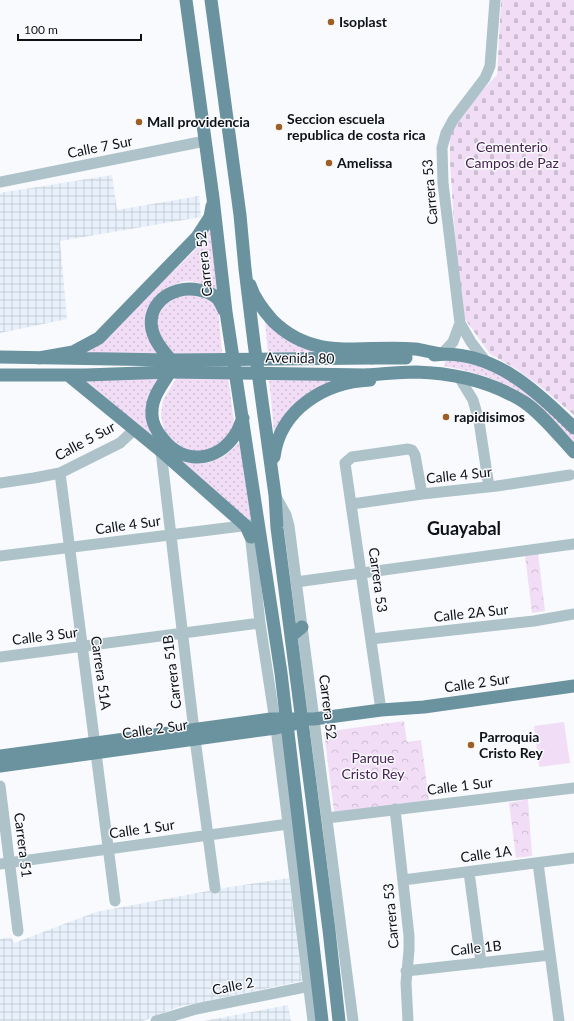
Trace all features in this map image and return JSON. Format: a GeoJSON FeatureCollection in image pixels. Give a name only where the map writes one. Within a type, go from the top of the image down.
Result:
{"type":"FeatureCollection","features":[{"type":"Feature","properties":{"kind":"main road","name":"Carrera 52"},"geometry":{"type":"LineString","coordinates":[[186,0],[206,141],[226,312],[259,524],[281,723],[307,888],[313,985],[322,1021]]}},
{"type":"Feature","properties":{"kind":"main road","name":"Carrera 52"},"geometry":{"type":"LineString","coordinates":[[210,0],[240,215],[245,269],[276,495],[278,528],[291,636],[306,720],[335,929],[339,1021]]}},
{"type":"Feature","properties":{"kind":"main road"},"geometry":{"type":"LineString","coordinates":[[39,358],[73,352],[99,338],[197,237],[210,217],[213,198]]}},
{"type":"Feature","properties":{"kind":"main road"},"geometry":{"type":"LineString","coordinates":[[245,269],[251,288],[269,317],[295,338],[312,345],[334,349],[415,349],[442,354]]}},
{"type":"Feature","properties":{"kind":"main road"},"geometry":{"type":"LineString","coordinates":[[226,312],[218,299],[204,291],[191,288],[180,289],[168,294],[154,309],[151,319],[154,338],[171,366],[155,399],[152,411],[154,423],[159,434],[168,446],[179,453],[190,457],[203,457],[214,454],[227,445],[236,434],[243,418]]}},
{"type":"Feature","properties":{"kind":"main road","name":"Avenida 80"},"geometry":{"type":"LineString","coordinates":[[0,375],[68,375],[171,366],[372,358],[416,358],[442,354],[464,356],[478,359],[515,377],[547,401],[574,428]]}},
{"type":"Feature","properties":{"kind":"main road","name":"Avenida 80"},"geometry":{"type":"LineString","coordinates":[[0,358],[39,358],[367,375],[415,372],[452,376],[484,383],[500,389],[525,403],[549,424],[574,452]]}},
{"type":"Feature","properties":{"kind":"main road"},"geometry":{"type":"LineString","coordinates":[[68,375],[161,451],[248,532]]}},
{"type":"Feature","properties":{"kind":"main road"},"geometry":{"type":"LineString","coordinates":[[272,468],[275,444],[287,422],[296,411],[311,398],[331,387],[358,380],[415,380],[452,376]]}},
{"type":"Feature","properties":{"kind":"main road"},"geometry":{"type":"LineString","coordinates":[[291,636],[302,627]]}},
{"type":"Feature","properties":{"kind":"main road","name":"Calle 2 Sur"},"geometry":{"type":"LineString","coordinates":[[0,766],[96,748],[194,734],[381,710],[424,707],[574,686]]}},
{"type":"Feature","properties":{"kind":"main road","name":"Calle 2 Sur"},"geometry":{"type":"LineString","coordinates":[[0,756],[96,748]]}},
{"type":"Feature","properties":{"kind":"main road"},"geometry":{"type":"LineString","coordinates":[[298,898],[307,888]]}},
{"type":"Feature","properties":{"kind":"street","name":"Carrera 53"},"geometry":{"type":"LineString","coordinates":[[487,363],[471,342],[460,323],[443,183],[442,148],[446,133],[453,120],[485,78],[490,66],[495,0]]}},
{"type":"Feature","properties":{"kind":"street","name":"Calle 7 Sur"},"geometry":{"type":"LineString","coordinates":[[0,182],[206,141]]}},
{"type":"Feature","properties":{"kind":"street","name":"Carrera 53"},"geometry":{"type":"LineString","coordinates":[[442,354],[453,342],[460,323]]}},
{"type":"Feature","properties":{"kind":"street"},"geometry":{"type":"LineString","coordinates":[[452,376],[474,400],[479,421],[489,487]]}},
{"type":"Feature","properties":{"kind":"street","name":"Calle 5 Sur"},"geometry":{"type":"LineString","coordinates":[[0,483],[60,473],[120,443],[134,429]]}},
{"type":"Feature","properties":{"kind":"street","name":"Carrera 53"},"geometry":{"type":"LineString","coordinates":[[381,710],[345,463],[352,457],[408,449],[412,450],[415,455],[422,494]]}},
{"type":"Feature","properties":{"kind":"street","name":"Carrera 51B"},"geometry":{"type":"LineString","coordinates":[[161,451],[194,734],[215,888]]}},
{"type":"Feature","properties":{"kind":"street","name":"Carrera 51A"},"geometry":{"type":"LineString","coordinates":[[60,473],[115,901]]}},
{"type":"Feature","properties":{"kind":"street","name":"Calle 4 Sur"},"geometry":{"type":"LineString","coordinates":[[352,504],[422,494],[489,487],[570,475]]}},
{"type":"Feature","properties":{"kind":"street","name":"Carrera 52"},"geometry":{"type":"LineString","coordinates":[[276,495],[286,515],[289,526],[302,627],[306,720],[327,818],[335,929],[353,1021]]}},
{"type":"Feature","properties":{"kind":"street","name":"Calle 4 Sur"},"geometry":{"type":"LineString","coordinates":[[0,556],[170,535],[248,532],[259,524]]}},
{"type":"Feature","properties":{"kind":"street","name":"Carrera 52"},"geometry":{"type":"LineString","coordinates":[[248,532],[260,623],[281,723],[288,824],[298,898],[313,985],[313,1021]]}},
{"type":"Feature","properties":{"kind":"street"},"geometry":{"type":"LineString","coordinates":[[296,582],[574,544]]}},
{"type":"Feature","properties":{"kind":"street","name":"Calle 2A Sur"},"geometry":{"type":"LineString","coordinates":[[371,639],[534,621],[574,614]]}},
{"type":"Feature","properties":{"kind":"street","name":"Calle 3 Sur"},"geometry":{"type":"LineString","coordinates":[[0,657],[260,623]]}},
{"type":"Feature","properties":{"kind":"street","name":"Carrera 51"},"geometry":{"type":"LineString","coordinates":[[0,786],[5,863],[18,931]]}},
{"type":"Feature","properties":{"kind":"street","name":"Calle 1 Sur"},"geometry":{"type":"LineString","coordinates":[[327,818],[574,788]]}},
{"type":"Feature","properties":{"kind":"street","name":"Carrera 53"},"geometry":{"type":"LineString","coordinates":[[395,809],[410,950],[406,971],[408,1021]]}},
{"type":"Feature","properties":{"kind":"street","name":"Calle 1 Sur"},"geometry":{"type":"LineString","coordinates":[[5,863],[288,824]]}},
{"type":"Feature","properties":{"kind":"street","name":"Calle 1A"},"geometry":{"type":"LineString","coordinates":[[403,880],[574,858]]}},
{"type":"Feature","properties":{"kind":"street"},"geometry":{"type":"LineString","coordinates":[[538,863],[559,1021]]}},
{"type":"Feature","properties":{"kind":"street"},"geometry":{"type":"LineString","coordinates":[[469,872],[481,963]]}},
{"type":"Feature","properties":{"kind":"street","name":"Calle 1B"},"geometry":{"type":"LineString","coordinates":[[406,971],[550,955]]}},
{"type":"Feature","properties":{"kind":"street","name":"Calle 2"},"geometry":{"type":"LineString","coordinates":[[156,1021],[196,1009],[313,985]]}},
{"type":"Feature","properties":{"kind":"shaded area"},"geometry":{"type":"Polygon","coordinates":[[[112,175],[117,210],[199,196],[201,217],[60,241],[67,319],[0,333],[0,193],[112,175]]]}},
{"type":"Feature","properties":{"kind":"shaded area"},"geometry":{"type":"Polygon","coordinates":[[[289,878],[302,981],[178,1007],[143,1021],[0,1021],[0,939],[11,937],[14,943],[96,912],[224,888],[289,878]]]}},
{"type":"Feature","properties":{"kind":"shaded area"},"geometry":{"type":"Polygon","coordinates":[[[288,1005],[291,1021],[204,1021],[288,1005]]]}},
{"type":"Feature","properties":{"kind":"green space","name":"Cementerio Campos de Paz"},"geometry":{"type":"Polygon","coordinates":[[[501,0],[574,0],[574,415],[540,386],[516,369],[490,354],[462,315],[459,298],[450,162],[450,132],[473,100],[497,75],[501,0]]]}},
{"type":"Feature","properties":{"kind":"green space"},"geometry":{"type":"Polygon","coordinates":[[[214,222],[220,294],[209,287],[192,281],[175,284],[160,293],[149,305],[145,319],[146,328],[159,353],[82,355],[105,339],[194,251],[214,222]]]}},
{"type":"Feature","properties":{"kind":"green space"},"geometry":{"type":"Polygon","coordinates":[[[187,293],[200,293],[218,306],[222,353],[170,354],[157,334],[157,319],[163,306],[175,298],[187,293]]]}},
{"type":"Feature","properties":{"kind":"green space"},"geometry":{"type":"Polygon","coordinates":[[[265,321],[324,353],[268,355],[265,321]]]}},
{"type":"Feature","properties":{"kind":"green space"},"geometry":{"type":"Polygon","coordinates":[[[446,359],[481,364],[509,377],[574,433],[574,446],[510,387],[488,377],[444,366],[446,359]]]}},
{"type":"Feature","properties":{"kind":"green space"},"geometry":{"type":"Polygon","coordinates":[[[160,377],[148,396],[147,409],[180,459],[191,463],[208,463],[223,457],[240,442],[253,521],[248,521],[83,378],[160,377]]]}},
{"type":"Feature","properties":{"kind":"green space"},"geometry":{"type":"Polygon","coordinates":[[[177,377],[228,377],[235,430],[216,449],[189,453],[169,438],[163,426],[161,415],[163,400],[177,377]]]}},
{"type":"Feature","properties":{"kind":"green space"},"geometry":{"type":"Polygon","coordinates":[[[269,378],[346,378],[295,405],[283,418],[274,432],[269,378]]]}},
{"type":"Feature","properties":{"kind":"green space"},"geometry":{"type":"Polygon","coordinates":[[[538,553],[545,611],[532,613],[525,555],[538,553]]]}},
{"type":"Feature","properties":{"kind":"green space","name":"Parque Cristo Rey"},"geometry":{"type":"Polygon","coordinates":[[[404,721],[407,742],[421,740],[429,800],[334,812],[324,732],[404,721]]]}},
{"type":"Feature","properties":{"kind":"green space"},"geometry":{"type":"Polygon","coordinates":[[[564,722],[570,763],[539,767],[534,726],[564,722]]]}},
{"type":"Feature","properties":{"kind":"green space"},"geometry":{"type":"Polygon","coordinates":[[[528,799],[532,856],[516,858],[509,803],[528,799]]]}},
{"type":"Feature","properties":{"kind":"place","name":"Isoplast"},"geometry":{"type":"Point","coordinates":[331,22]}},
{"type":"Feature","properties":{"kind":"place","name":"Mall providencia"},"geometry":{"type":"Point","coordinates":[139,122]}},
{"type":"Feature","properties":{"kind":"place","name":"Seccion escuela republica de costa rica"},"geometry":{"type":"Point","coordinates":[279,127]}},
{"type":"Feature","properties":{"kind":"place","name":"Amelissa"},"geometry":{"type":"Point","coordinates":[329,163]}},
{"type":"Feature","properties":{"kind":"place","name":"rapidisimos"},"geometry":{"type":"Point","coordinates":[446,417]}},
{"type":"Feature","properties":{"kind":"place","name":"Parroquia Cristo Rey"},"geometry":{"type":"Point","coordinates":[471,745]}},
{"type":"Feature","properties":{"kind":"district","name":"Guayabal"},"geometry":{"type":"Point","coordinates":[464,529]}}]}
